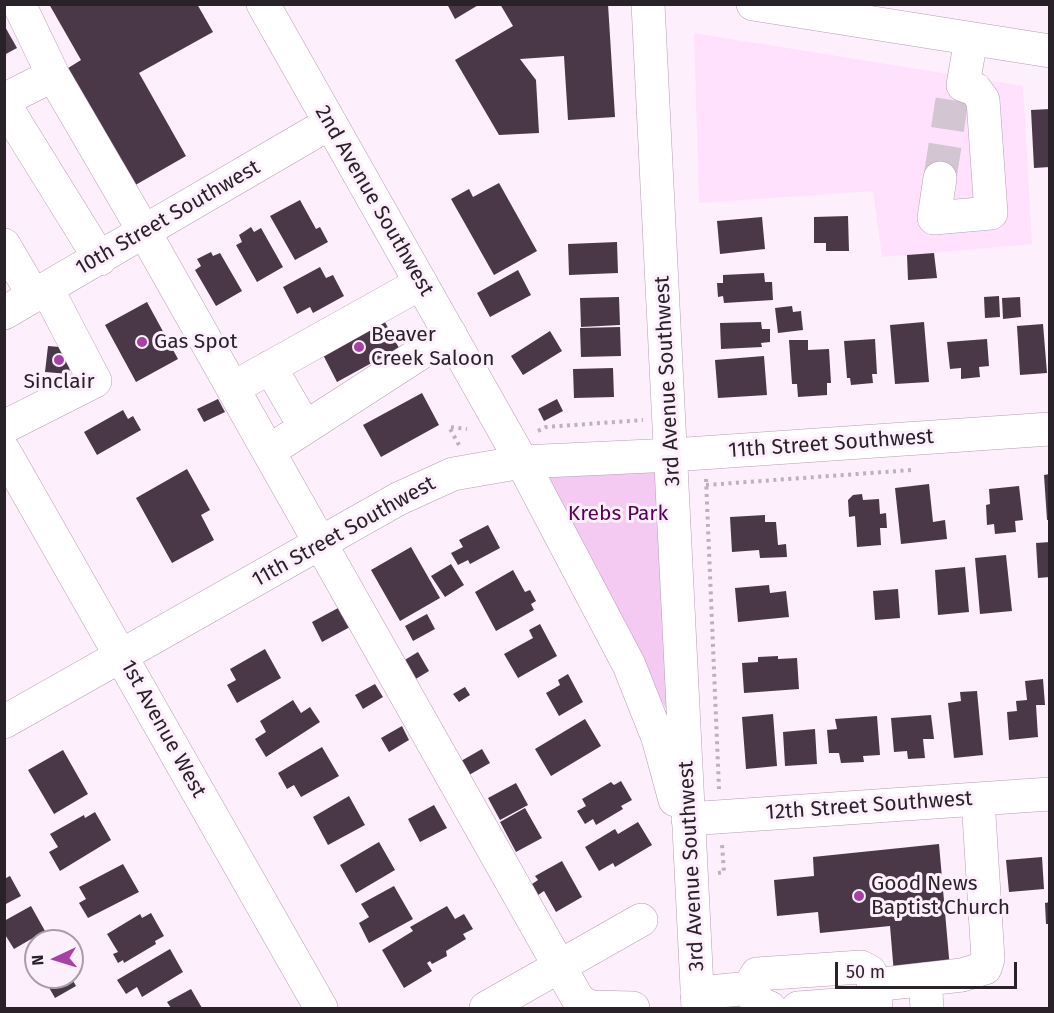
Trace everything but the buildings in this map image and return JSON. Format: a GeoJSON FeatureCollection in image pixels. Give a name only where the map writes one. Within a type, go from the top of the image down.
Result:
{"type":"FeatureCollection","features":[{"type":"Feature","properties":{"kind":"main road"},"geometry":{"type":"LineString","coordinates":[[19,4],[53,75],[145,233],[579,1001],[591,1007],[633,1008]]}},
{"type":"Feature","properties":{"kind":"main road","name":"2nd Avenue Southwest"},"geometry":{"type":"LineString","coordinates":[[263,4],[450,334],[526,448],[629,665],[658,738],[700,864]]}},
{"type":"Feature","properties":{"kind":"main road","name":"3rd Avenue Southwest"},"geometry":{"type":"LineString","coordinates":[[648,4],[672,455],[688,819],[700,864],[698,1001]]}},
{"type":"Feature","properties":{"kind":"main road"},"geometry":{"type":"LineString","coordinates":[[753,4],[1050,51]]}},
{"type":"Feature","properties":{"kind":"main road"},"geometry":{"type":"LineString","coordinates":[[940,177],[934,218],[991,213],[983,100],[975,89],[958,92],[971,39]]}},
{"type":"Feature","properties":{"kind":"main road"},"geometry":{"type":"LineString","coordinates":[[53,75],[4,102],[100,259]]}},
{"type":"Feature","properties":{"kind":"main road","name":"10th Street Southwest"},"geometry":{"type":"LineString","coordinates":[[4,313],[145,233],[330,123]]}},
{"type":"Feature","properties":{"kind":"main road"},"geometry":{"type":"LineString","coordinates":[[4,245],[40,292],[95,381],[4,427]]}},
{"type":"Feature","properties":{"kind":"main road"},"geometry":{"type":"LineString","coordinates":[[233,388],[421,283]]}},
{"type":"Feature","properties":{"kind":"main road"},"geometry":{"type":"LineString","coordinates":[[269,452],[450,334]]}},
{"type":"Feature","properties":{"kind":"main road"},"geometry":{"type":"LineString","coordinates":[[270,367],[305,428]]}},
{"type":"Feature","properties":{"kind":"main road","name":"11th Street Southwest"},"geometry":{"type":"LineString","coordinates":[[4,722],[398,499],[453,474],[526,448],[672,455],[1050,429]]}},
{"type":"Feature","properties":{"kind":"main road","name":"1st Avenue West"},"geometry":{"type":"LineString","coordinates":[[4,451],[321,1008]]}},
{"type":"Feature","properties":{"kind":"main road","name":"12th Street Southwest"},"geometry":{"type":"LineString","coordinates":[[688,819],[1050,794]]}},
{"type":"Feature","properties":{"kind":"main road"},"geometry":{"type":"LineString","coordinates":[[798,1008],[926,994],[962,975],[985,968],[988,959],[978,799]]}},
{"type":"Feature","properties":{"kind":"main road"},"geometry":{"type":"LineString","coordinates":[[486,1008],[641,920]]}},
{"type":"Feature","properties":{"kind":"main road"},"geometry":{"type":"LineString","coordinates":[[698,1001],[761,998],[758,974],[861,967],[870,972],[876,1001]]}},
{"type":"Feature","properties":{"kind":"path"},"geometry":{"type":"LineString","coordinates":[[526,448],[546,427],[645,420]]}},
{"type":"Feature","properties":{"kind":"path"},"geometry":{"type":"LineString","coordinates":[[459,445],[449,427],[467,429]]}},
{"type":"Feature","properties":{"kind":"path"},"geometry":{"type":"LineString","coordinates":[[700,864],[724,872],[704,453]]}},
{"type":"Feature","properties":{"kind":"path"},"geometry":{"type":"LineString","coordinates":[[706,485],[919,469]]}},
{"type":"Feature","properties":{"kind":"shaded area"},"geometry":{"type":"Polygon","coordinates":[[[694,33],[1023,86],[1032,244],[882,257],[873,191],[699,203],[694,33]]]}},
{"type":"Feature","properties":{"kind":"green space","name":"Krebs Park"},"geometry":{"type":"Polygon","coordinates":[[[672,455],[686,743],[522,462],[672,455]]]}},
{"type":"Feature","properties":{"kind":"tunnel"},"geometry":{"type":"LineString","coordinates":[[940,178],[952,100]]}},
{"type":"Feature","properties":{"kind":"place","name":"Gas Spot"},"geometry":{"type":"Point","coordinates":[142,342]}},
{"type":"Feature","properties":{"kind":"place","name":"Beaver Creek Saloon"},"geometry":{"type":"Point","coordinates":[359,347]}},
{"type":"Feature","properties":{"kind":"place","name":"Sinclair"},"geometry":{"type":"Point","coordinates":[59,360]}},
{"type":"Feature","properties":{"kind":"place","name":"Good News Baptist Church"},"geometry":{"type":"Point","coordinates":[859,896]}}]}
